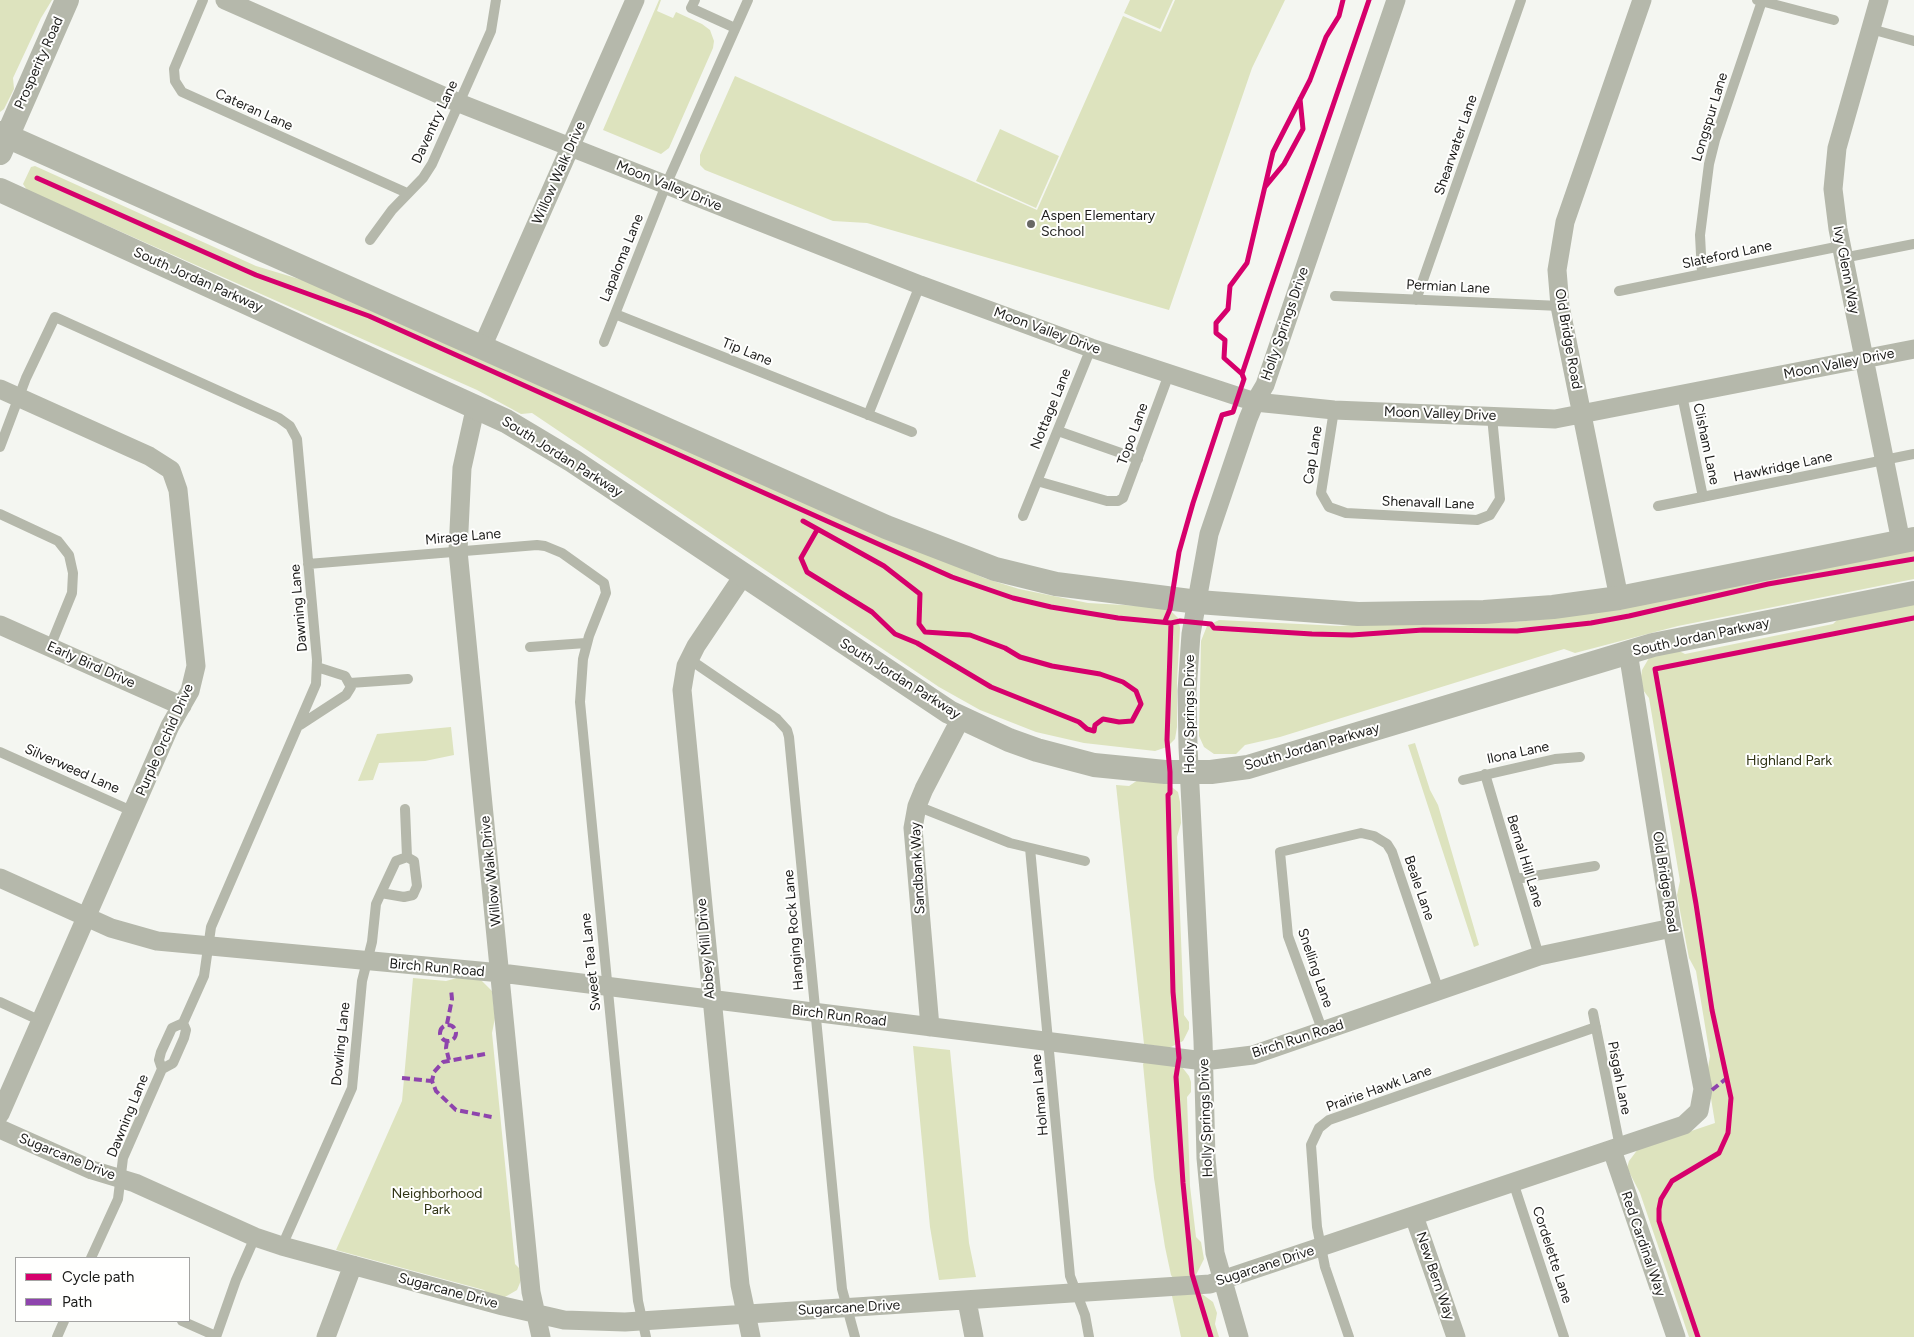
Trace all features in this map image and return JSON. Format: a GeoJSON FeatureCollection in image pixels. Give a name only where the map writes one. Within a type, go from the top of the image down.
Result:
{"type":"FeatureCollection","features":[{"type":"Feature","properties":{"kind":"street","name":"Prosperity Road"},"geometry":{"type":"LineString","coordinates":[[2,141],[67,0]]}},
{"type":"Feature","properties":{"kind":"street","name":"Moon Valley Drive"},"geometry":{"type":"LineString","coordinates":[[225,0],[459,102],[920,286],[1091,348],[1254,402],[1334,410],[1555,419],[1914,349]]}},
{"type":"Feature","properties":{"kind":"street","name":"Willow Walk Drive"},"geometry":{"type":"LineString","coordinates":[[483,345],[635,0]]}},
{"type":"Feature","properties":{"kind":"street","name":"Holly Springs Drive"},"geometry":{"type":"LineString","coordinates":[[1238,1337],[1215,1253],[1206,1158],[1204,1061],[1187,691],[1191,634],[1209,534],[1254,402],[1265,385],[1396,0]]}},
{"type":"Feature","properties":{"kind":"street","name":"Old Bridge Road"},"geometry":{"type":"LineString","coordinates":[[1619,598],[1560,306],[1557,270],[1561,238],[1642,0]]}},
{"type":"Feature","properties":{"kind":"street","name":"Ivy Glenn Way"},"geometry":{"type":"LineString","coordinates":[[1879,0],[1837,148],[1834,168],[1834,209],[1884,460],[1907,540]]}},
{"type":"Feature","properties":{"kind":"street"},"geometry":{"type":"LineString","coordinates":[[2,141],[483,345],[886,526],[995,569],[1056,584],[1198,602],[1358,614],[1484,612],[1553,607],[1619,598],[1907,540]]}},
{"type":"Feature","properties":{"kind":"street","name":"South Jordan Parkway"},"geometry":{"type":"LineString","coordinates":[[0,190],[476,406],[552,448],[920,695],[961,718],[1009,740],[1065,758],[1127,770],[1190,773],[1227,770],[1269,762],[1628,652],[1914,593]]}},
{"type":"Feature","properties":{"kind":"street","name":"Purple Orchid Drive"},"geometry":{"type":"LineString","coordinates":[[0,389],[150,456],[171,470],[178,490],[196,666],[190,691],[170,726],[88,917],[0,1114]]}},
{"type":"Feature","properties":{"kind":"street","name":"Willow Walk Drive"},"geometry":{"type":"LineString","coordinates":[[476,406],[462,468],[457,523],[458,551],[531,1292],[541,1337]]}},
{"type":"Feature","properties":{"kind":"street","name":"Abbey Mill Drive"},"geometry":{"type":"LineString","coordinates":[[744,576],[689,659],[683,677],[683,703],[740,1285],[751,1337]]}},
{"type":"Feature","properties":{"kind":"street","name":"Early Bird Drive"},"geometry":{"type":"LineString","coordinates":[[0,625],[182,706]]}},
{"type":"Feature","properties":{"kind":"street","name":"Old Bridge Road"},"geometry":{"type":"LineString","coordinates":[[1628,652],[1672,928],[1703,1089],[1699,1111]]}},
{"type":"Feature","properties":{"kind":"street","name":"Sandbank Way"},"geometry":{"type":"LineString","coordinates":[[930,1027],[913,840],[917,806],[961,718]]}},
{"type":"Feature","properties":{"kind":"street","name":"Birch Run Road"},"geometry":{"type":"LineString","coordinates":[[0,878],[88,917],[142,938],[501,974],[1049,1040],[1204,1061],[1253,1055],[1539,956],[1672,928]]}},
{"type":"Feature","properties":{"kind":"street","name":"Sugarcane Drive"},"geometry":{"type":"LineString","coordinates":[[0,1129],[92,1170],[135,1183],[255,1237],[282,1246],[536,1314],[644,1329],[746,1314],[1195,1286],[1222,1280],[1322,1248],[1513,1182],[1616,1149],[1684,1125],[1699,1111]]}},
{"type":"Feature","properties":{"kind":"street","name":"Red Cardinal Way"},"geometry":{"type":"LineString","coordinates":[[1616,1149],[1676,1337]]}},
{"type":"Feature","properties":{"kind":"street","name":"New Bern Way"},"geometry":{"type":"LineString","coordinates":[[1414,1216],[1456,1337]]}},
{"type":"Feature","properties":{"kind":"street"},"geometry":{"type":"LineString","coordinates":[[326,1337],[353,1265]]}},
{"type":"Feature","properties":{"kind":"street"},"geometry":{"type":"LineString","coordinates":[[967,1301],[974,1337]]}},
{"type":"Feature","properties":{"kind":"lane","name":"Cateran Lane"},"geometry":{"type":"LineString","coordinates":[[203,0],[174,69],[174,81],[182,92],[407,193]]}},
{"type":"Feature","properties":{"kind":"lane","name":"Daventry Lane"},"geometry":{"type":"LineString","coordinates":[[370,240],[407,193],[428,171],[491,31],[496,0]]}},
{"type":"Feature","properties":{"kind":"lane"},"geometry":{"type":"LineString","coordinates":[[695,0],[692,8],[736,28]]}},
{"type":"Feature","properties":{"kind":"lane","name":"Lapaloma Lane"},"geometry":{"type":"LineString","coordinates":[[604,342],[666,185],[748,0]]}},
{"type":"Feature","properties":{"kind":"lane","name":"Shearwater Lane"},"geometry":{"type":"LineString","coordinates":[[1416,300],[1521,0]]}},
{"type":"Feature","properties":{"kind":"lane","name":"Longspur Lane"},"geometry":{"type":"LineString","coordinates":[[1702,274],[1700,235],[1709,164],[1760,1],[1834,20]]}},
{"type":"Feature","properties":{"kind":"lane"},"geometry":{"type":"LineString","coordinates":[[1871,29],[1914,41]]}},
{"type":"Feature","properties":{"kind":"lane","name":"Slateford Lane"},"geometry":{"type":"LineString","coordinates":[[1619,291],[1702,274],[1842,252],[1914,244]]}},
{"type":"Feature","properties":{"kind":"lane"},"geometry":{"type":"LineString","coordinates":[[868,415],[920,286]]}},
{"type":"Feature","properties":{"kind":"lane","name":"Permian Lane"},"geometry":{"type":"LineString","coordinates":[[1335,296],[1560,306]]}},
{"type":"Feature","properties":{"kind":"lane","name":"Tip Lane"},"geometry":{"type":"LineString","coordinates":[[615,314],[912,432]]}},
{"type":"Feature","properties":{"kind":"lane","name":"Dawning Lane"},"geometry":{"type":"LineString","coordinates":[[19,398],[55,317],[285,421],[297,439],[317,667],[313,695],[211,927],[204,976],[183,1023],[186,1034],[175,1059],[170,1066],[162,1069]]}},
{"type":"Feature","properties":{"kind":"lane","name":"Nottage Lane"},"geometry":{"type":"LineString","coordinates":[[1023,516],[1091,348]]}},
{"type":"Feature","properties":{"kind":"lane","name":"Topo Lane"},"geometry":{"type":"LineString","coordinates":[[1037,482],[1107,501],[1118,501],[1126,494],[1169,374]]}},
{"type":"Feature","properties":{"kind":"lane","name":"Clisham Lane"},"geometry":{"type":"LineString","coordinates":[[1682,395],[1703,497]]}},
{"type":"Feature","properties":{"kind":"lane"},"geometry":{"type":"LineString","coordinates":[[0,447],[19,398]]}},
{"type":"Feature","properties":{"kind":"lane","name":"Cap Lane"},"geometry":{"type":"LineString","coordinates":[[1325,503],[1321,493],[1334,410]]}},
{"type":"Feature","properties":{"kind":"lane","name":"Shenavall Lane"},"geometry":{"type":"LineString","coordinates":[[1325,503],[1334,510],[1346,513],[1477,520],[1484,518],[1495,510],[1500,499],[1492,417]]}},
{"type":"Feature","properties":{"kind":"lane"},"geometry":{"type":"LineString","coordinates":[[1058,431],[1138,459]]}},
{"type":"Feature","properties":{"kind":"lane","name":"Hawkridge Lane"},"geometry":{"type":"LineString","coordinates":[[1658,506],[1914,454]]}},
{"type":"Feature","properties":{"kind":"lane"},"geometry":{"type":"LineString","coordinates":[[0,514],[58,541],[69,555],[73,573],[72,593],[50,647]]}},
{"type":"Feature","properties":{"kind":"lane","name":"Mirage Lane"},"geometry":{"type":"LineString","coordinates":[[308,564],[528,545],[546,546],[562,553],[601,580],[606,588]]}},
{"type":"Feature","properties":{"kind":"lane","name":"Sweet Tea Lane"},"geometry":{"type":"LineString","coordinates":[[606,588],[604,599],[586,644],[580,684],[580,702],[638,1301],[644,1329]]}},
{"type":"Feature","properties":{"kind":"lane"},"geometry":{"type":"LineString","coordinates":[[530,647],[586,644]]}},
{"type":"Feature","properties":{"kind":"lane","name":"Hanging Rock Lane"},"geometry":{"type":"LineString","coordinates":[[689,659],[777,719],[787,730],[842,1289],[855,1337]]}},
{"type":"Feature","properties":{"kind":"lane"},"geometry":{"type":"LineString","coordinates":[[299,725],[346,695],[351,687],[345,676],[317,667]]}},
{"type":"Feature","properties":{"kind":"lane"},"geometry":{"type":"LineString","coordinates":[[350,683],[408,679]]}},
{"type":"Feature","properties":{"kind":"lane","name":"Silverweed Lane"},"geometry":{"type":"LineString","coordinates":[[0,752],[134,812]]}},
{"type":"Feature","properties":{"kind":"lane","name":"Ilona Lane"},"geometry":{"type":"LineString","coordinates":[[1463,780],[1555,758],[1580,757]]}},
{"type":"Feature","properties":{"kind":"lane","name":"Bernal Hill Lane"},"geometry":{"type":"LineString","coordinates":[[1485,774],[1539,956]]}},
{"type":"Feature","properties":{"kind":"lane"},"geometry":{"type":"LineString","coordinates":[[917,806],[978,832],[1030,848],[1085,861]]}},
{"type":"Feature","properties":{"kind":"lane"},"geometry":{"type":"LineString","coordinates":[[381,893],[408,897],[416,891],[415,864],[407,857],[404,809]]}},
{"type":"Feature","properties":{"kind":"lane","name":"Beale Lane"},"geometry":{"type":"LineString","coordinates":[[1280,852],[1361,833],[1374,836],[1387,844],[1392,852],[1439,991]]}},
{"type":"Feature","properties":{"kind":"lane","name":"Holman Lane"},"geometry":{"type":"LineString","coordinates":[[1030,848],[1070,1276],[1090,1337]]}},
{"type":"Feature","properties":{"kind":"lane","name":"Snelling Lane"},"geometry":{"type":"LineString","coordinates":[[1280,852],[1288,936],[1323,1032]]}},
{"type":"Feature","properties":{"kind":"lane","name":"Dowling Lane"},"geometry":{"type":"LineString","coordinates":[[282,1246],[352,1088],[362,981],[367,962],[376,904],[396,861],[407,857]]}},
{"type":"Feature","properties":{"kind":"lane"},"geometry":{"type":"LineString","coordinates":[[1516,879],[1595,866]]}},
{"type":"Feature","properties":{"kind":"lane"},"geometry":{"type":"LineString","coordinates":[[0,1002],[41,1020]]}},
{"type":"Feature","properties":{"kind":"lane","name":"Pisgah Lane"},"geometry":{"type":"LineString","coordinates":[[1593,1013],[1616,1149]]}},
{"type":"Feature","properties":{"kind":"lane","name":"Dawning Lane"},"geometry":{"type":"LineString","coordinates":[[91,1257],[118,1198],[123,1158],[162,1069],[159,1056],[172,1028],[183,1023]]}},
{"type":"Feature","properties":{"kind":"lane","name":"Prairie Hawk Lane"},"geometry":{"type":"LineString","coordinates":[[1349,1337],[1326,1267],[1318,1227],[1312,1145],[1316,1133],[1324,1124],[1596,1027]]}},
{"type":"Feature","properties":{"kind":"lane","name":"Cordelette Lane"},"geometry":{"type":"LineString","coordinates":[[1513,1182],[1564,1337]]}},
{"type":"Feature","properties":{"kind":"lane"},"geometry":{"type":"LineString","coordinates":[[184,1322],[216,1336],[236,1280],[255,1237]]}},
{"type":"Feature","properties":{"kind":"lane"},"geometry":{"type":"LineString","coordinates":[[57,1337],[64,1322]]}},
{"type":"Feature","properties":{"kind":"green space"},"geometry":{"type":"Polygon","coordinates":[[[0,0],[52,0],[41,18],[13,78],[14,89],[4,109],[0,112],[0,0]]]}},
{"type":"Feature","properties":{"kind":"green space"},"geometry":{"type":"Polygon","coordinates":[[[659,0],[661,0],[657,11],[673,18],[676,12],[702,24],[710,30],[714,41],[713,48],[669,148],[661,154],[603,130],[659,0]]]}},
{"type":"Feature","properties":{"kind":"green space"},"geometry":{"type":"Polygon","coordinates":[[[1130,0],[1173,0],[1160,29],[1124,13],[1130,0]]]}},
{"type":"Feature","properties":{"kind":"green space"},"geometry":{"type":"Polygon","coordinates":[[[1175,0],[1285,0],[1252,68],[1169,310],[867,223],[833,221],[705,170],[700,165],[700,155],[735,76],[1037,210],[1123,16],[1161,32],[1175,0]]]}},
{"type":"Feature","properties":{"kind":"green space"},"geometry":{"type":"Polygon","coordinates":[[[1000,129],[1059,156],[1036,208],[976,181],[1000,129]]]}},
{"type":"Feature","properties":{"kind":"green space"},"geometry":{"type":"Polygon","coordinates":[[[35,166],[256,266],[329,288],[984,578],[1019,589],[1088,603],[1159,607],[1170,610],[1178,618],[1180,628],[1175,739],[1167,747],[1155,751],[1084,743],[1036,732],[980,710],[939,687],[532,413],[521,414],[477,390],[27,190],[23,184],[31,167],[35,166]]]}},
{"type":"Feature","properties":{"kind":"green space"},"geometry":{"type":"Polygon","coordinates":[[[1914,546],[1914,579],[1678,626],[1575,653],[1564,649],[1280,737],[1245,745],[1236,754],[1214,754],[1204,747],[1199,736],[1201,641],[1207,626],[1219,620],[1340,626],[1411,620],[1492,623],[1526,621],[1561,617],[1914,546]]]}},
{"type":"Feature","properties":{"kind":"green space","name":"Highland Park"},"geometry":{"type":"Polygon","coordinates":[[[1914,601],[1914,1337],[1689,1337],[1640,1193],[1627,1168],[1629,1161],[1638,1149],[1715,1123],[1707,1074],[1710,1056],[1696,971],[1689,958],[1677,895],[1680,881],[1649,698],[1643,690],[1642,670],[1649,658],[1677,650],[1685,654],[1833,624],[1839,618],[1914,601]]]}},
{"type":"Feature","properties":{"kind":"green space"},"geometry":{"type":"Polygon","coordinates":[[[451,727],[454,755],[425,761],[379,763],[373,780],[358,781],[377,734],[451,727]]]}},
{"type":"Feature","properties":{"kind":"green space"},"geometry":{"type":"Polygon","coordinates":[[[1415,743],[1430,790],[1438,805],[1479,945],[1474,947],[1408,745],[1415,743]]]}},
{"type":"Feature","properties":{"kind":"green space"},"geometry":{"type":"Polygon","coordinates":[[[1138,780],[1168,784],[1178,792],[1180,802],[1181,823],[1177,837],[1184,1015],[1189,1022],[1189,1029],[1183,1041],[1169,1048],[1144,1044],[1116,785],[1129,786],[1138,780]]]}},
{"type":"Feature","properties":{"kind":"green space","name":"Neighborhood Park"},"geometry":{"type":"Polygon","coordinates":[[[413,978],[446,981],[457,978],[481,980],[492,991],[495,1018],[492,1033],[515,1264],[519,1268],[522,1278],[517,1290],[505,1297],[487,1294],[484,1290],[336,1250],[402,1101],[413,978]]]}},
{"type":"Feature","properties":{"kind":"green space"},"geometry":{"type":"Polygon","coordinates":[[[913,1046],[950,1050],[969,1243],[976,1277],[939,1280],[930,1227],[913,1046]]]}},
{"type":"Feature","properties":{"kind":"green space"},"geometry":{"type":"Polygon","coordinates":[[[1146,1060],[1182,1067],[1191,1082],[1191,1092],[1187,1097],[1190,1186],[1196,1237],[1201,1242],[1204,1259],[1196,1275],[1175,1281],[1171,1275],[1165,1247],[1154,1178],[1143,1064],[1146,1060]]]}},
{"type":"Feature","properties":{"kind":"green space"},"geometry":{"type":"Polygon","coordinates":[[[1202,1294],[1213,1302],[1217,1313],[1215,1324],[1219,1337],[1181,1337],[1172,1296],[1202,1294]]]}},
{"type":"Feature","properties":{"kind":"marked path"},"geometry":{"type":"LineString","coordinates":[[447,1024],[452,999],[451,989]]}},
{"type":"Feature","properties":{"kind":"marked path"},"geometry":{"type":"LineString","coordinates":[[445,1025],[451,1025],[456,1030],[456,1033],[454,1039],[445,1041],[440,1036],[440,1030],[445,1025]]}},
{"type":"Feature","properties":{"kind":"marked path"},"geometry":{"type":"LineString","coordinates":[[447,1041],[446,1048],[449,1060]]}},
{"type":"Feature","properties":{"kind":"marked path"},"geometry":{"type":"LineString","coordinates":[[485,1054],[443,1062],[434,1072],[432,1081],[436,1091],[456,1110],[492,1117]]}},
{"type":"Feature","properties":{"kind":"marked path"},"geometry":{"type":"LineString","coordinates":[[402,1078],[432,1081]]}},
{"type":"Feature","properties":{"kind":"marked path"},"geometry":{"type":"LineString","coordinates":[[1712,1090],[1727,1078]]}},
{"type":"Feature","properties":{"kind":"cycle path"},"geometry":{"type":"LineString","coordinates":[[1242,374],[1224,358],[1225,340],[1216,333],[1216,323],[1228,309],[1230,286],[1247,263],[1273,152],[1310,80],[1326,37],[1339,16],[1343,0]]}},
{"type":"Feature","properties":{"kind":"cycle path"},"geometry":{"type":"LineString","coordinates":[[1165,621],[1170,609],[1179,552],[1193,503],[1222,415],[1233,412],[1244,379],[1242,374],[1369,0]]}},
{"type":"Feature","properties":{"kind":"cycle path"},"geometry":{"type":"LineString","coordinates":[[1265,187],[1284,164],[1303,129],[1300,99]]}},
{"type":"Feature","properties":{"kind":"cycle path"},"geometry":{"type":"LineString","coordinates":[[37,178],[256,275],[369,316],[952,577],[1013,598],[1051,607],[1118,618],[1171,623],[1180,621],[1211,624],[1214,628],[1312,634],[1352,635],[1423,630],[1517,631],[1591,623],[1768,584],[1914,559]]}},
{"type":"Feature","properties":{"kind":"cycle path"},"geometry":{"type":"LineString","coordinates":[[803,521],[884,566],[920,594],[919,624],[925,632],[970,635],[1005,648],[1020,657],[1052,666],[1100,674],[1123,682],[1136,691],[1141,704],[1132,721],[1119,722],[1103,719],[1095,725],[1094,731],[1087,729],[1079,722],[991,687],[917,643],[895,634],[872,612],[807,572],[801,558],[817,530]]}},
{"type":"Feature","properties":{"kind":"cycle path"},"geometry":{"type":"LineString","coordinates":[[1698,1337],[1659,1221],[1659,1209],[1661,1199],[1672,1181],[1719,1153],[1728,1133],[1731,1098],[1712,1010],[1696,904],[1655,669],[1914,618]]}},
{"type":"Feature","properties":{"kind":"cycle path"},"geometry":{"type":"LineString","coordinates":[[1171,623],[1167,740],[1170,772],[1170,793],[1168,795],[1173,992],[1179,1058],[1176,1077],[1183,1183],[1192,1274],[1211,1337]]}},
{"type":"Feature","properties":{"kind":"place","name":"Aspen Elementary School"},"geometry":{"type":"Point","coordinates":[1031,224]}}]}
